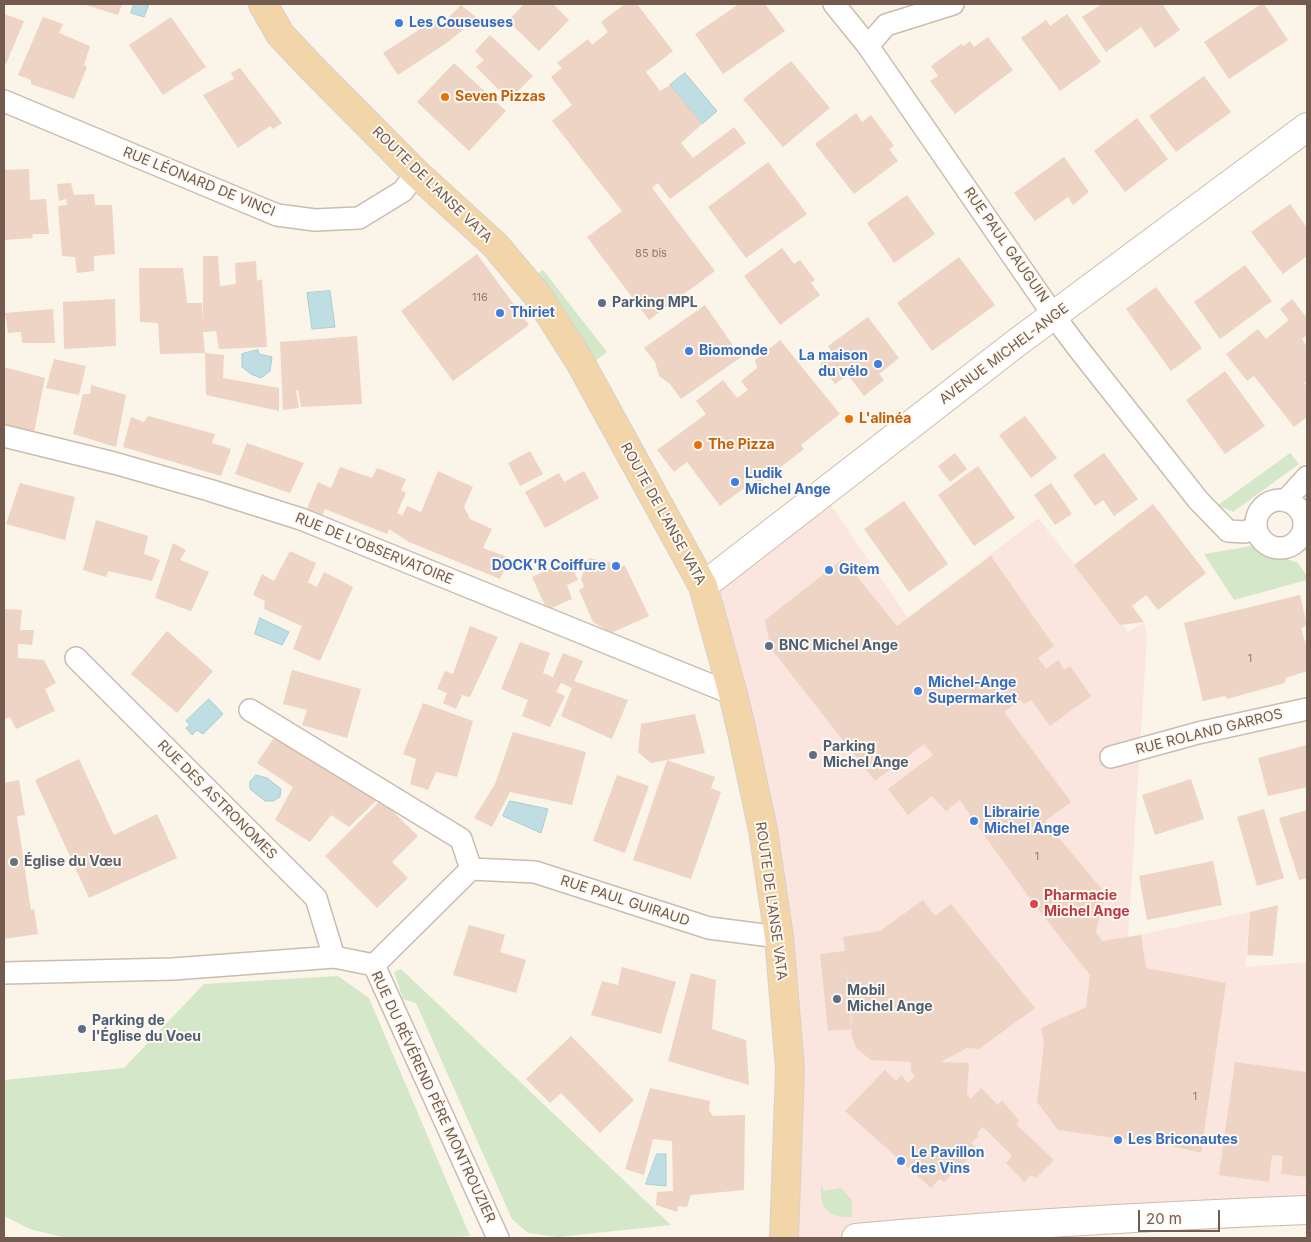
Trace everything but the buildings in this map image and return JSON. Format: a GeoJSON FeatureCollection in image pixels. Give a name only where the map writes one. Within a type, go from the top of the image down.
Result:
{"type":"FeatureCollection","features":[{"type":"Feature","properties":{"kind":"main road","name":"ROUTE DE L'ANSE VATA"},"geometry":{"type":"LineString","coordinates":[[263,4],[280,34],[416,173],[494,245],[538,296],[580,362],[703,586],[733,694],[763,830],[779,937],[790,1070],[784,1238]]}},
{"type":"Feature","properties":{"kind":"main road","name":"AVENUE MICHEL-ANGE"},"geometry":{"type":"LineString","coordinates":[[703,586],[1008,350],[1307,126]]}},
{"type":"Feature","properties":{"kind":"main road"},"geometry":{"type":"LineString","coordinates":[[856,1238],[964,1228],[1307,1210]]}},
{"type":"Feature","properties":{"kind":"street","name":"RUE PAUL GAUGUIN"},"geometry":{"type":"LineString","coordinates":[[834,4],[868,46],[1054,316],[1216,520],[1228,531],[1245,532],[1256,526]]}},
{"type":"Feature","properties":{"kind":"street"},"geometry":{"type":"LineString","coordinates":[[868,46],[886,25],[953,4]]}},
{"type":"Feature","properties":{"kind":"street","name":"RUE LÉONARD DE VINCI"},"geometry":{"type":"LineString","coordinates":[[4,101],[277,216],[315,220],[359,218],[403,191],[416,173]]}},
{"type":"Feature","properties":{"kind":"street","name":"RUE DE L'OBSERVATOIRE"},"geometry":{"type":"LineString","coordinates":[[4,436],[114,462],[301,519],[733,694]]}},
{"type":"Feature","properties":{"kind":"street"},"geometry":{"type":"LineString","coordinates":[[1285,500],[1307,477]]}},
{"type":"Feature","properties":{"kind":"street"},"geometry":{"type":"LineString","coordinates":[[1285,500],[1298,508],[1302,515],[1304,523],[1300,547],[1282,548],[1270,546],[1260,539],[1256,519],[1270,502],[1285,500]]}},
{"type":"Feature","properties":{"kind":"street","name":"RUE DES ASTRONOMES"},"geometry":{"type":"LineString","coordinates":[[76,658],[316,898],[334,957]]}},
{"type":"Feature","properties":{"kind":"street","name":"RUE ROLAND GARROS"},"geometry":{"type":"LineString","coordinates":[[1111,757],[1198,733],[1307,709]]}},
{"type":"Feature","properties":{"kind":"street"},"geometry":{"type":"LineString","coordinates":[[250,710],[461,839],[470,868],[374,965]]}},
{"type":"Feature","properties":{"kind":"street","name":"RUE PAUL GUIRAUD"},"geometry":{"type":"LineString","coordinates":[[470,868],[535,872],[710,928],[779,937]]}},
{"type":"Feature","properties":{"kind":"street","name":"RUE DU RÉVÉREND PÈRE MONTROUZIER"},"geometry":{"type":"LineString","coordinates":[[4,973],[173,969],[334,957],[374,965],[498,1238]]}},
{"type":"Feature","properties":{"kind":"shaded area"},"geometry":{"type":"Polygon","coordinates":[[[823,493],[908,618],[1038,518],[1128,632],[1144,622],[1147,637],[1128,937],[1250,912],[1245,967],[1307,962],[1307,1208],[954,1238],[784,1238],[779,937],[703,586],[823,493]]]}},
{"type":"Feature","properties":{"kind":"green space"},"geometry":{"type":"Polygon","coordinates":[[[543,270],[607,352],[592,363],[534,276],[543,270]]]}},
{"type":"Feature","properties":{"kind":"green space"},"geometry":{"type":"Polygon","coordinates":[[[1290,453],[1299,464],[1233,512],[1218,505],[1290,453]]]}},
{"type":"Feature","properties":{"kind":"green space"},"geometry":{"type":"Polygon","coordinates":[[[1252,546],[1298,563],[1307,576],[1307,580],[1234,600],[1204,554],[1252,546]]]}},
{"type":"Feature","properties":{"kind":"green space"},"geometry":{"type":"Polygon","coordinates":[[[401,969],[671,1225],[558,1237],[528,1233],[512,1219],[416,1003],[403,999],[394,972],[401,969]]]}},
{"type":"Feature","properties":{"kind":"green space"},"geometry":{"type":"Polygon","coordinates":[[[338,976],[369,998],[470,1236],[440,1238],[66,1238],[30,1229],[4,1216],[4,1080],[124,1068],[204,984],[338,976]]]}},
{"type":"Feature","properties":{"kind":"green space"},"geometry":{"type":"Polygon","coordinates":[[[821,1185],[824,1191],[841,1188],[852,1200],[852,1217],[837,1216],[827,1210],[822,1200],[821,1185]]]}},
{"type":"Feature","properties":{"kind":"water"},"geometry":{"type":"Polygon","coordinates":[[[134,4],[149,4],[144,17],[131,13],[134,4]]]}},
{"type":"Feature","properties":{"kind":"water"},"geometry":{"type":"Polygon","coordinates":[[[685,73],[717,111],[702,124],[670,85],[685,73]]]}},
{"type":"Feature","properties":{"kind":"water"},"geometry":{"type":"Polygon","coordinates":[[[330,291],[335,327],[312,329],[307,293],[330,291]]]}},
{"type":"Feature","properties":{"kind":"water"},"geometry":{"type":"Polygon","coordinates":[[[258,350],[259,354],[272,357],[270,371],[261,378],[251,374],[242,367],[242,354],[258,350]]]}},
{"type":"Feature","properties":{"kind":"water"},"geometry":{"type":"Polygon","coordinates":[[[260,618],[289,632],[282,645],[255,634],[260,618]]]}},
{"type":"Feature","properties":{"kind":"water"},"geometry":{"type":"Polygon","coordinates":[[[209,699],[223,714],[203,734],[197,730],[192,735],[186,728],[190,725],[186,721],[209,699]]]}},
{"type":"Feature","properties":{"kind":"water"},"geometry":{"type":"Polygon","coordinates":[[[256,775],[267,778],[281,789],[280,797],[273,801],[265,801],[250,789],[250,782],[256,775]]]}},
{"type":"Feature","properties":{"kind":"water"},"geometry":{"type":"Polygon","coordinates":[[[510,801],[548,809],[541,833],[503,816],[510,801]]]}},
{"type":"Feature","properties":{"kind":"water"},"geometry":{"type":"Polygon","coordinates":[[[657,1154],[666,1154],[666,1186],[646,1184],[657,1154]]]}},
{"type":"Feature","properties":{"kind":"place","name":"Les Couseuses"},"geometry":{"type":"Point","coordinates":[399,23]}},
{"type":"Feature","properties":{"kind":"place","name":"Seven Pizzas"},"geometry":{"type":"Point","coordinates":[445,97]}},
{"type":"Feature","properties":{"kind":"place","name":"Parking MPL"},"geometry":{"type":"Point","coordinates":[602,303]}},
{"type":"Feature","properties":{"kind":"place","name":"Thiriet"},"geometry":{"type":"Point","coordinates":[500,313]}},
{"type":"Feature","properties":{"kind":"place","name":"Biomonde"},"geometry":{"type":"Point","coordinates":[689,351]}},
{"type":"Feature","properties":{"kind":"place","name":"La maison du vélo"},"geometry":{"type":"Point","coordinates":[878,364]}},
{"type":"Feature","properties":{"kind":"place","name":"L'alinéa"},"geometry":{"type":"Point","coordinates":[849,419]}},
{"type":"Feature","properties":{"kind":"place","name":"The Pizza"},"geometry":{"type":"Point","coordinates":[698,445]}},
{"type":"Feature","properties":{"kind":"place","name":"Ludik Michel Ange"},"geometry":{"type":"Point","coordinates":[735,482]}},
{"type":"Feature","properties":{"kind":"place","name":"DOCK'R Coiffure"},"geometry":{"type":"Point","coordinates":[616,566]}},
{"type":"Feature","properties":{"kind":"place","name":"Gitem"},"geometry":{"type":"Point","coordinates":[829,570]}},
{"type":"Feature","properties":{"kind":"place","name":"BNC Michel Ange"},"geometry":{"type":"Point","coordinates":[769,646]}},
{"type":"Feature","properties":{"kind":"place","name":"Michel-Ange Supermarket"},"geometry":{"type":"Point","coordinates":[918,691]}},
{"type":"Feature","properties":{"kind":"place","name":"Parking Michel Ange"},"geometry":{"type":"Point","coordinates":[813,755]}},
{"type":"Feature","properties":{"kind":"place","name":"Librairie Michel Ange"},"geometry":{"type":"Point","coordinates":[974,821]}},
{"type":"Feature","properties":{"kind":"place","name":"Église du Vœu"},"geometry":{"type":"Point","coordinates":[14,862]}},
{"type":"Feature","properties":{"kind":"place","name":"Pharmacie Michel Ange"},"geometry":{"type":"Point","coordinates":[1034,904]}},
{"type":"Feature","properties":{"kind":"place","name":"Mobil Michel Ange"},"geometry":{"type":"Point","coordinates":[837,999]}},
{"type":"Feature","properties":{"kind":"place","name":"Parking de l'Église du Voeu"},"geometry":{"type":"Point","coordinates":[82,1029]}},
{"type":"Feature","properties":{"kind":"place","name":"Les Briconautes"},"geometry":{"type":"Point","coordinates":[1118,1140]}},
{"type":"Feature","properties":{"kind":"place","name":"Le Pavillon des Vins"},"geometry":{"type":"Point","coordinates":[901,1161]}}]}
